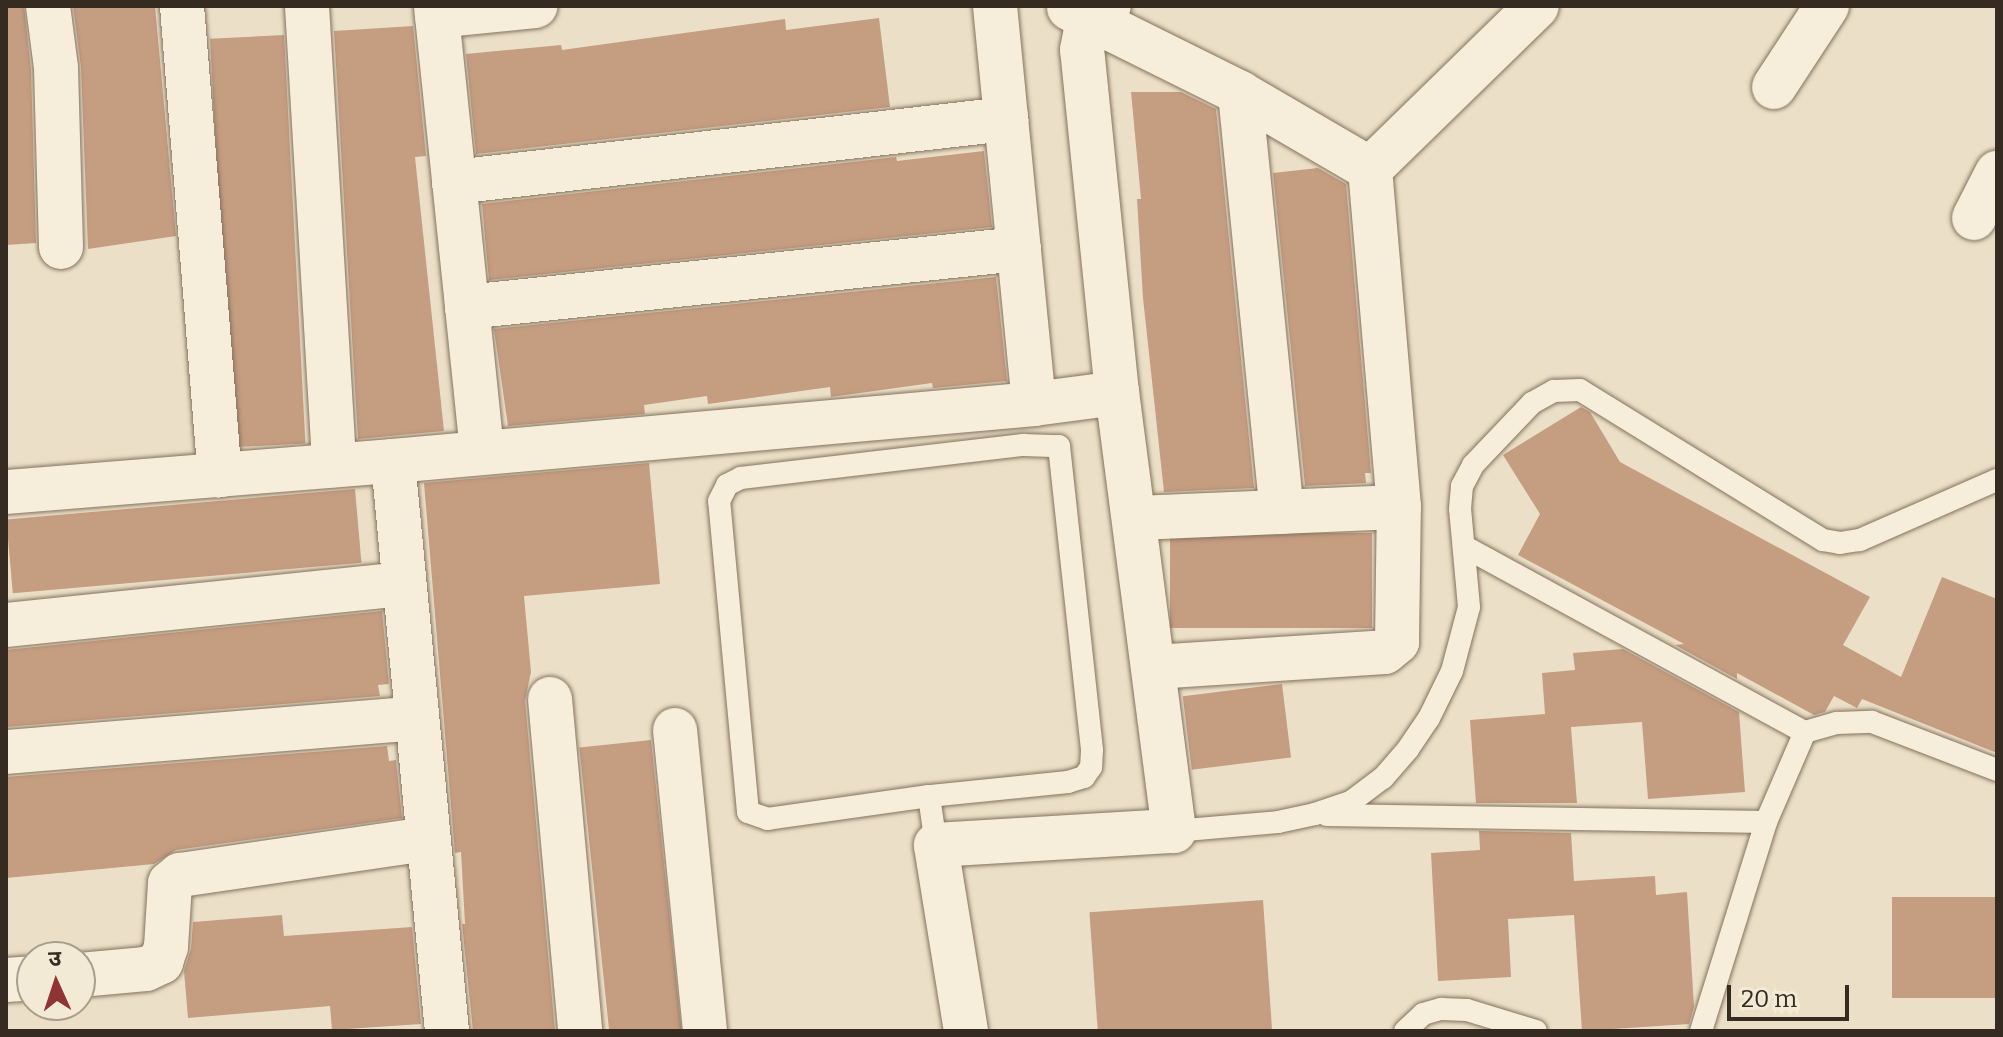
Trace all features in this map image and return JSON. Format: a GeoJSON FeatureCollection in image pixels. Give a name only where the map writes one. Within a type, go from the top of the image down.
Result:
{"type":"FeatureCollection","features":[{"type":"Feature","properties":{"kind":"street"},"geometry":{"type":"LineString","coordinates":[[48,6],[56,68],[61,247]]}},
{"type":"Feature","properties":{"kind":"street"},"geometry":{"type":"LineString","coordinates":[[182,6],[220,475]]}},
{"type":"Feature","properties":{"kind":"street"},"geometry":{"type":"LineString","coordinates":[[307,6],[334,465]]}},
{"type":"Feature","properties":{"kind":"street"},"geometry":{"type":"LineString","coordinates":[[482,453],[436,11],[535,6]]}},
{"type":"Feature","properties":{"kind":"street"},"geometry":{"type":"LineString","coordinates":[[995,6],[1034,404]]}},
{"type":"Feature","properties":{"kind":"street"},"geometry":{"type":"LineString","coordinates":[[1370,169],[1537,6]]}},
{"type":"Feature","properties":{"kind":"street"},"geometry":{"type":"LineString","coordinates":[[1774,87],[1827,6]]}},
{"type":"Feature","properties":{"kind":"street"},"geometry":{"type":"LineString","coordinates":[[966,1031],[936,845],[1174,831],[1117,393],[1082,50],[1088,11],[1240,93],[1370,169]]}},
{"type":"Feature","properties":{"kind":"street"},"geometry":{"type":"LineString","coordinates":[[1240,93],[1282,512]]}},
{"type":"Feature","properties":{"kind":"street"},"geometry":{"type":"LineString","coordinates":[[454,182],[1006,119]]}},
{"type":"Feature","properties":{"kind":"street"},"geometry":{"type":"LineString","coordinates":[[1154,667],[1385,652],[1392,648],[1397,632],[1399,507],[1370,169]]}},
{"type":"Feature","properties":{"kind":"street"},"geometry":{"type":"LineString","coordinates":[[1974,218],[1997,173]]}},
{"type":"Feature","properties":{"kind":"street"},"geometry":{"type":"LineString","coordinates":[[467,307],[1019,249]]}},
{"type":"Feature","properties":{"kind":"street"},"geometry":{"type":"LineString","coordinates":[[6,492],[1034,404],[1117,393]]}},
{"type":"Feature","properties":{"kind":"street"},"geometry":{"type":"LineString","coordinates":[[393,461],[447,1031]]}},
{"type":"Feature","properties":{"kind":"street"},"geometry":{"type":"LineString","coordinates":[[1135,518],[1399,507]]}},
{"type":"Feature","properties":{"kind":"street"},"geometry":{"type":"LineString","coordinates":[[6,625],[404,584]]}},
{"type":"Feature","properties":{"kind":"street"},"geometry":{"type":"LineString","coordinates":[[550,699],[580,1031]]}},
{"type":"Feature","properties":{"kind":"street"},"geometry":{"type":"LineString","coordinates":[[6,752],[417,718]]}},
{"type":"Feature","properties":{"kind":"street"},"geometry":{"type":"LineString","coordinates":[[675,730],[705,1031]]}},
{"type":"Feature","properties":{"kind":"street"},"geometry":{"type":"LineString","coordinates":[[96,974],[146,969],[161,962],[166,947],[170,883],[180,875],[428,839]]}},
{"type":"Feature","properties":{"kind":"lane"},"geometry":{"type":"LineString","coordinates":[[1174,831],[1278,822],[1315,814],[1352,801],[1383,778],[1429,718],[1452,671],[1463,639],[1469,607],[1460,509],[1462,486],[1473,465],[1532,403],[1554,391],[1580,390],[1823,540],[1840,543],[1860,540],[1997,480]]}},
{"type":"Feature","properties":{"kind":"lane"},"geometry":{"type":"LineString","coordinates":[[1023,445],[1059,446],[1092,750],[1091,767],[1084,777],[1068,782],[929,796],[768,819],[748,812],[719,501],[727,485],[741,478],[1023,445]]}},
{"type":"Feature","properties":{"kind":"lane"},"geometry":{"type":"LineString","coordinates":[[1465,547],[1805,732],[1837,723],[1872,722],[1997,770]]}},
{"type":"Feature","properties":{"kind":"lane"},"geometry":{"type":"LineString","coordinates":[[1701,1031],[1766,822],[1805,732]]}},
{"type":"Feature","properties":{"kind":"lane"},"geometry":{"type":"LineString","coordinates":[[929,796],[936,845]]}},
{"type":"Feature","properties":{"kind":"lane"},"geometry":{"type":"LineString","coordinates":[[1315,814],[1766,822]]}},
{"type":"Feature","properties":{"kind":"lane"},"geometry":{"type":"LineString","coordinates":[[1405,1031],[1423,1014],[1441,1009],[1467,1010],[1536,1031]]}},
{"type":"Feature","properties":{"kind":"building"},"geometry":{"type":"Polygon","coordinates":[[[6,6],[24,6],[31,70],[36,243],[6,245],[6,6]]]}},
{"type":"Feature","properties":{"kind":"building"},"geometry":{"type":"Polygon","coordinates":[[[73,6],[155,6],[176,236],[88,249],[81,67],[73,6]]]}},
{"type":"Feature","properties":{"kind":"building"},"geometry":{"type":"Polygon","coordinates":[[[879,18],[890,107],[476,154],[466,54],[561,45],[562,50],[785,19],[786,30],[879,18]]]}},
{"type":"Feature","properties":{"kind":"building"},"geometry":{"type":"Polygon","coordinates":[[[413,26],[426,156],[415,157],[444,431],[358,439],[334,31],[413,26]]]}},
{"type":"Feature","properties":{"kind":"building"},"geometry":{"type":"Polygon","coordinates":[[[284,35],[305,443],[232,447],[210,39],[284,35]]]}},
{"type":"Feature","properties":{"kind":"building"},"geometry":{"type":"Polygon","coordinates":[[[1131,92],[1181,92],[1216,109],[1254,488],[1164,492],[1143,298],[1137,199],[1141,199],[1131,92]]]}},
{"type":"Feature","properties":{"kind":"building"},"geometry":{"type":"Polygon","coordinates":[[[984,151],[992,227],[489,280],[482,204],[896,157],[897,161],[984,151]]]}},
{"type":"Feature","properties":{"kind":"building"},"geometry":{"type":"Polygon","coordinates":[[[1318,168],[1346,184],[1371,473],[1365,473],[1366,483],[1305,486],[1273,173],[1318,168]]]}},
{"type":"Feature","properties":{"kind":"building"},"geometry":{"type":"Polygon","coordinates":[[[996,277],[1007,381],[933,388],[932,383],[831,397],[830,387],[708,404],[707,396],[644,405],[645,414],[508,426],[494,329],[996,277]]]}},
{"type":"Feature","properties":{"kind":"building"},"geometry":{"type":"Polygon","coordinates":[[[1581,407],[1590,412],[1620,462],[1870,597],[1843,645],[1901,677],[1942,577],[1997,599],[1997,753],[1862,699],[1857,708],[1834,696],[1825,712],[1814,715],[1737,673],[1737,679],[1675,645],[1684,644],[1518,555],[1540,514],[1503,455],[1581,407]]]}},
{"type":"Feature","properties":{"kind":"building"},"geometry":{"type":"Polygon","coordinates":[[[649,463],[660,584],[524,596],[531,672],[525,701],[555,1031],[473,1031],[462,924],[465,924],[461,852],[455,853],[424,483],[649,463]]]}},
{"type":"Feature","properties":{"kind":"building"},"geometry":{"type":"Polygon","coordinates":[[[355,489],[361,563],[13,593],[6,520],[355,489]]]}},
{"type":"Feature","properties":{"kind":"building"},"geometry":{"type":"Polygon","coordinates":[[[1170,533],[1372,533],[1372,628],[1170,628],[1170,533]]]}},
{"type":"Feature","properties":{"kind":"building"},"geometry":{"type":"Polygon","coordinates":[[[382,611],[389,684],[378,685],[380,696],[6,727],[6,650],[382,611]]]}},
{"type":"Feature","properties":{"kind":"building"},"geometry":{"type":"Polygon","coordinates":[[[1623,649],[1739,712],[1745,792],[1648,799],[1642,722],[1571,727],[1577,803],[1476,803],[1470,720],[1545,714],[1542,673],[1575,670],[1573,653],[1623,649]]]}},
{"type":"Feature","properties":{"kind":"building"},"geometry":{"type":"Polygon","coordinates":[[[1282,684],[1291,757],[1192,770],[1183,696],[1282,684]]]}},
{"type":"Feature","properties":{"kind":"building"},"geometry":{"type":"Polygon","coordinates":[[[651,740],[682,1030],[609,1031],[579,748],[651,740]]]}},
{"type":"Feature","properties":{"kind":"building"},"geometry":{"type":"Polygon","coordinates":[[[387,746],[389,761],[396,760],[402,818],[176,850],[154,864],[6,878],[6,777],[387,746]]]}},
{"type":"Feature","properties":{"kind":"building"},"geometry":{"type":"Polygon","coordinates":[[[1479,831],[1571,833],[1574,881],[1655,876],[1656,895],[1687,892],[1694,1007],[1689,1024],[1582,1031],[1574,915],[1508,919],[1511,977],[1438,981],[1431,853],[1480,850],[1479,831]]]}},
{"type":"Feature","properties":{"kind":"building"},"geometry":{"type":"Polygon","coordinates":[[[1892,897],[1997,897],[1997,998],[1892,998],[1892,897]]]}},
{"type":"Feature","properties":{"kind":"building"},"geometry":{"type":"Polygon","coordinates":[[[1263,900],[1272,1031],[1098,1031],[1089,912],[1263,900]]]}},
{"type":"Feature","properties":{"kind":"building"},"geometry":{"type":"Polygon","coordinates":[[[282,915],[284,936],[412,927],[421,1024],[332,1030],[330,1006],[188,1018],[184,971],[191,949],[193,922],[282,915]]]}}]}
